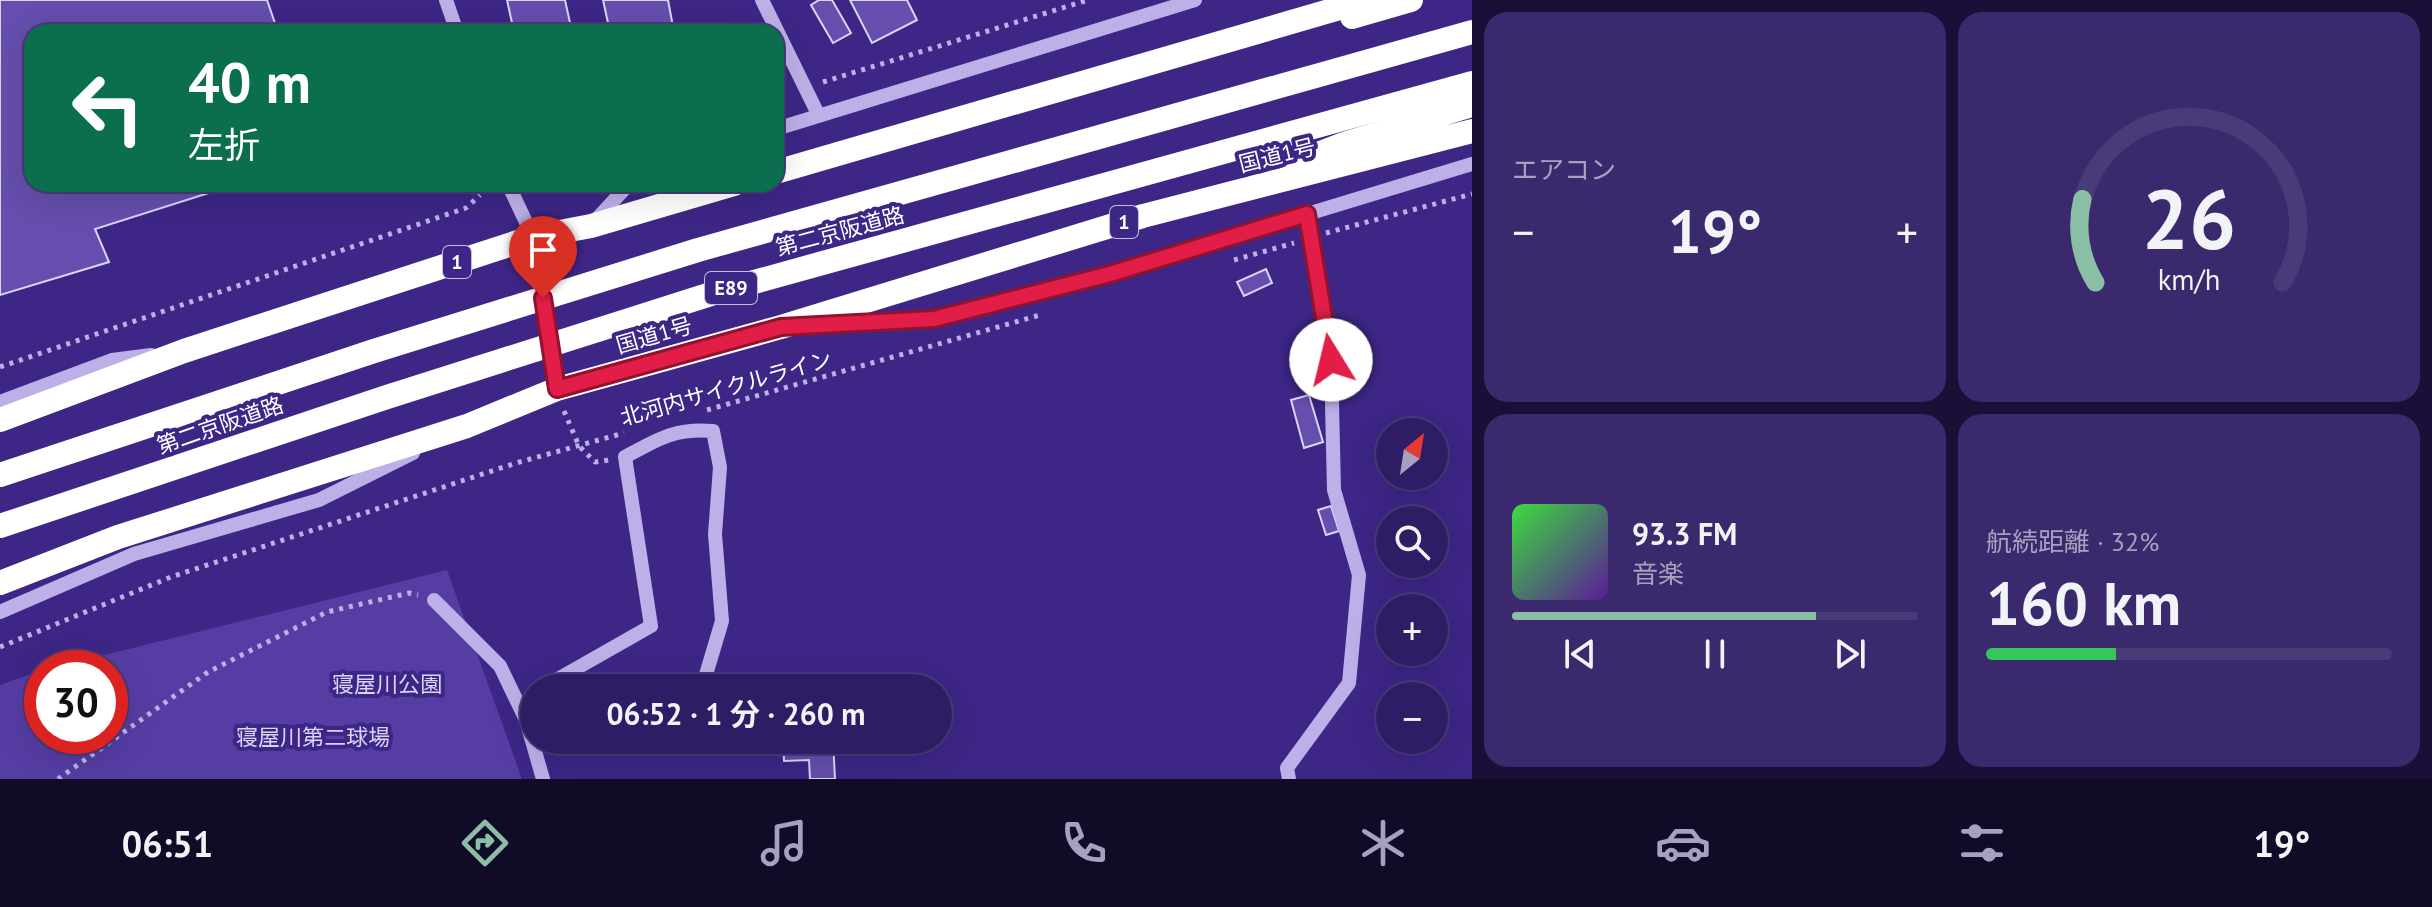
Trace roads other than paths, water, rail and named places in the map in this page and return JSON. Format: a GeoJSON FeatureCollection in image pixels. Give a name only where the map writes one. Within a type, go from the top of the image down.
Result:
{"type":"FeatureCollection","features":[{"type":"Feature","properties":{"kind":"highway"},"geometry":{"type":"LineString","coordinates":[[784,170],[1367,0]]}},
{"type":"Feature","properties":{"kind":"highway"},"geometry":{"type":"LineString","coordinates":[[882,141],[1038,107],[1411,0]]}},
{"type":"Feature","properties":{"kind":"highway","name":"第二京阪道路"},"geometry":{"type":"LineString","coordinates":[[0,475],[374,351],[698,250],[1472,32]]}},
{"type":"Feature","properties":{"kind":"highway","name":"第二京阪道路"},"geometry":{"type":"LineString","coordinates":[[0,526],[387,397],[711,294],[1472,83]]}},
{"type":"Feature","properties":{"kind":"highway"},"geometry":{"type":"LineString","coordinates":[[1186,205],[1344,144],[1472,105]]}},
{"type":"Feature","properties":{"kind":"highway","name":"国道1号"},"geometry":{"type":"LineString","coordinates":[[0,583],[118,537],[467,426],[557,389],[781,327],[1186,205],[1472,131]]}},
{"type":"Feature","properties":{"kind":"highway","name":"1"},"geometry":{"type":"LineString","coordinates":[[0,420],[184,351],[533,237],[591,226],[707,192]]}},
{"type":"Feature","properties":{"kind":"street"},"geometry":{"type":"LineString","coordinates":[[446,0],[454,24]]}},
{"type":"Feature","properties":{"kind":"street"},"geometry":{"type":"LineString","coordinates":[[762,0],[774,24]]}},
{"type":"Feature","properties":{"kind":"street"},"geometry":{"type":"LineString","coordinates":[[784,127],[1195,0]]}},
{"type":"Feature","properties":{"kind":"street"},"geometry":{"type":"LineString","coordinates":[[784,45],[819,116]]}},
{"type":"Feature","properties":{"kind":"street"},"geometry":{"type":"LineString","coordinates":[[781,327],[934,319],[1110,274],[1472,164]]}},
{"type":"Feature","properties":{"kind":"street"},"geometry":{"type":"LineString","coordinates":[[512,192],[533,237],[557,389]]}},
{"type":"Feature","properties":{"kind":"street"},"geometry":{"type":"LineString","coordinates":[[591,226],[622,192]]}},
{"type":"Feature","properties":{"kind":"street"},"geometry":{"type":"LineString","coordinates":[[1289,779],[1287,768],[1349,683],[1359,575],[1334,490],[1331,360],[1307,214]]}},
{"type":"Feature","properties":{"kind":"street"},"geometry":{"type":"LineString","coordinates":[[0,402],[112,360],[184,351]]}},
{"type":"Feature","properties":{"kind":"street"},"geometry":{"type":"LineString","coordinates":[[0,612],[134,554],[319,500],[467,426]]}},
{"type":"Feature","properties":{"kind":"street"},"geometry":{"type":"LineString","coordinates":[[567,674],[651,626],[625,457],[665,435],[686,429],[713,431],[720,467],[715,534],[722,621],[706,674]]}},
{"type":"Feature","properties":{"kind":"street"},"geometry":{"type":"LineString","coordinates":[[434,600],[500,666],[520,708]]}},
{"type":"Feature","properties":{"kind":"street"},"geometry":{"type":"LineString","coordinates":[[536,754],[543,779]]}},
{"type":"Feature","properties":{"kind":"park label","name":"寝屋川公園"},"geometry":{"type":"Point","coordinates":[387,684]}},
{"type":"Feature","properties":{"kind":"park label","name":"寝屋川第二球場"},"geometry":{"type":"Point","coordinates":[313,737]}}]}
